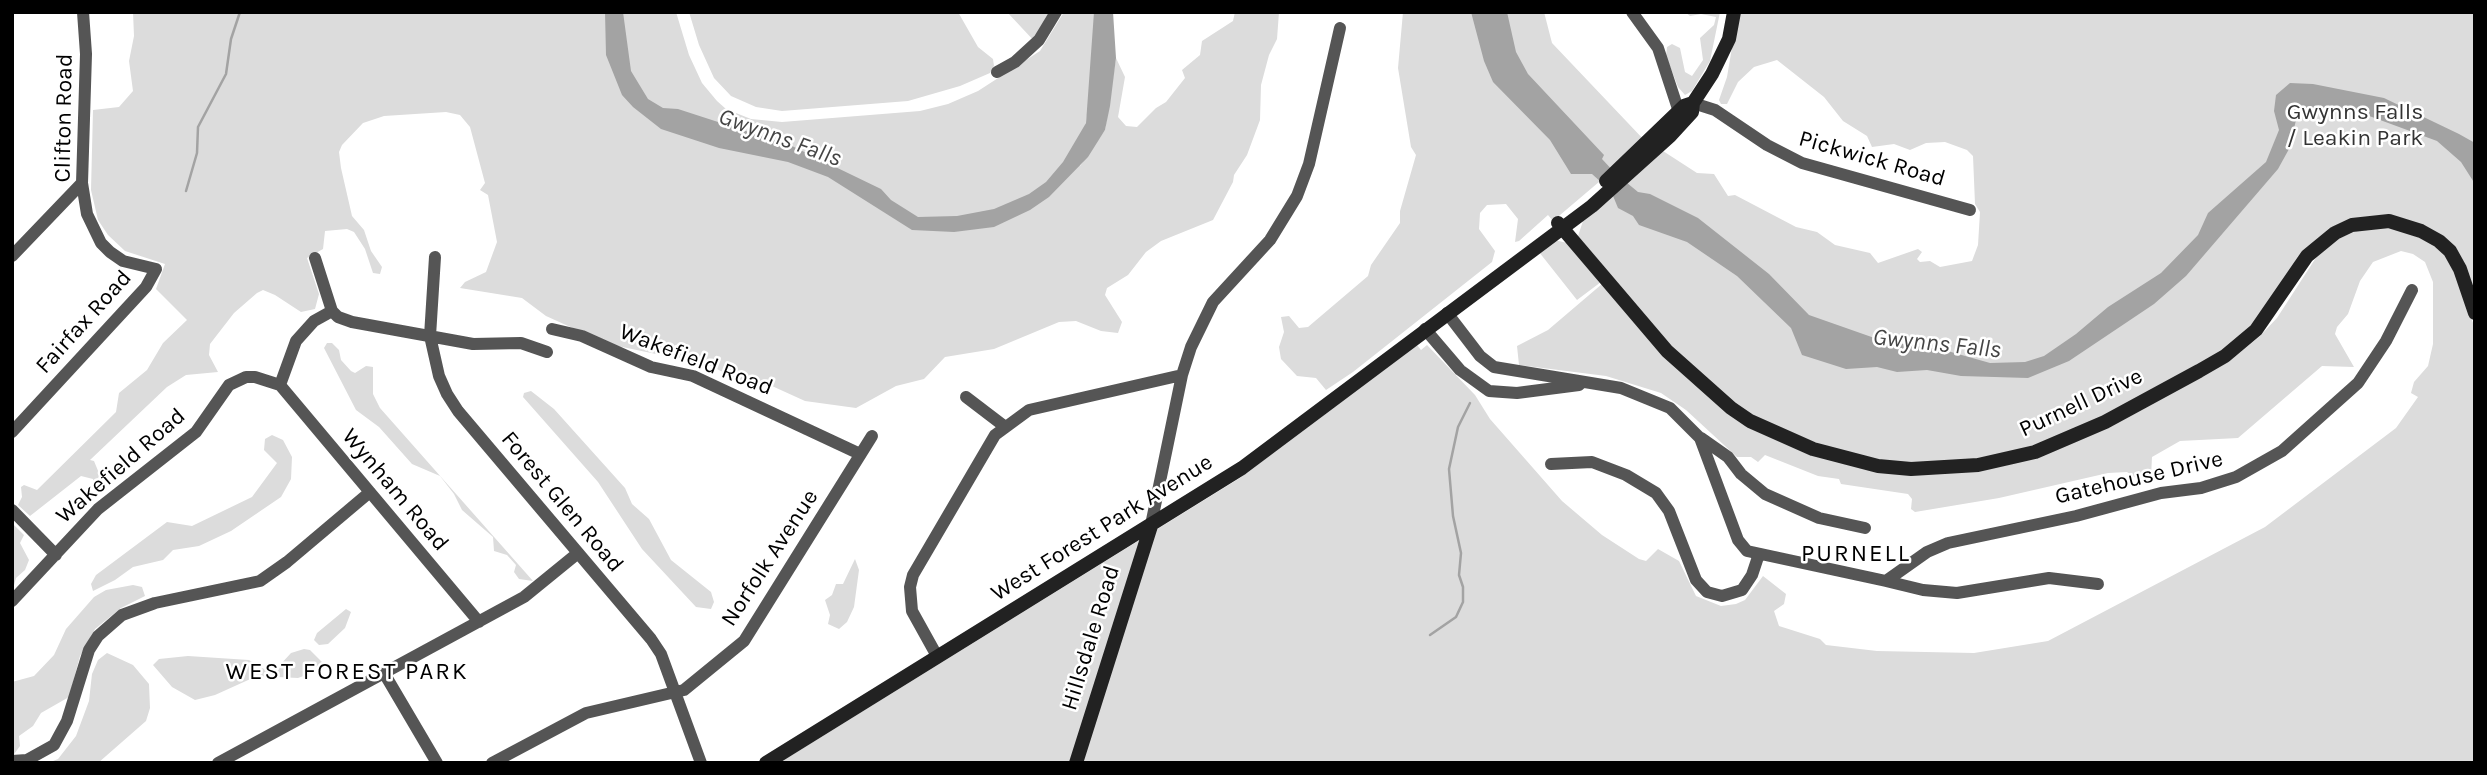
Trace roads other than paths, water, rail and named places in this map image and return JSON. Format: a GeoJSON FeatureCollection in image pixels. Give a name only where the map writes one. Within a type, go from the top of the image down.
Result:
{"type":"FeatureCollection","features":[{"type":"Feature","properties":{"kind":"main road"},"geometry":{"type":"LineString","coordinates":[[1721,54],[1725,12]]}},
{"type":"Feature","properties":{"kind":"main road"},"geometry":{"type":"LineString","coordinates":[[1638,159],[1692,112],[1693,103],[1728,39],[1734,12]]}},
{"type":"Feature","properties":{"kind":"main road"},"geometry":{"type":"LineString","coordinates":[[1638,159],[1679,111],[1693,103]]}},
{"type":"Feature","properties":{"kind":"main road","name":"West Forest Park Avenue"},"geometry":{"type":"LineString","coordinates":[[766,763],[1266,451],[1447,313],[1453,302],[1588,203],[1638,159]]}},
{"type":"Feature","properties":{"kind":"main road","name":"Purnell Drive"},"geometry":{"type":"LineString","coordinates":[[1559,225],[1667,351],[1731,408],[1750,421],[1813,449],[1878,466],[1911,469],[1978,465],[2035,452],[2105,422],[2225,356],[2256,330],[2308,256],[2334,233],[2352,225],[2389,221],[2421,231],[2439,241],[2450,251],[2460,269],[2475,313]]}},
{"type":"Feature","properties":{"kind":"main road","name":"Hillsdale Road"},"geometry":{"type":"LineString","coordinates":[[1076,763],[1151,525]]}},
{"type":"Feature","properties":{"kind":"street","name":"Clifton Road"},"geometry":{"type":"LineString","coordinates":[[83,12],[86,37],[82,183],[87,214],[101,243],[123,261],[156,269]]}},
{"type":"Feature","properties":{"kind":"street"},"geometry":{"type":"LineString","coordinates":[[997,72],[1033,46],[1056,12]]}},
{"type":"Feature","properties":{"kind":"street"},"geometry":{"type":"LineString","coordinates":[[1632,12],[1658,48],[1679,111]]}},
{"type":"Feature","properties":{"kind":"street","name":"Hillsdale Road"},"geometry":{"type":"LineString","coordinates":[[1151,525],[1182,375],[1198,331],[1213,302],[1280,228],[1297,196],[1309,164],[1340,28]]}},
{"type":"Feature","properties":{"kind":"street","name":"Pickwick Road"},"geometry":{"type":"LineString","coordinates":[[1693,103],[1715,110],[1776,151],[1802,163],[1970,209]]}},
{"type":"Feature","properties":{"kind":"street"},"geometry":{"type":"LineString","coordinates":[[12,256],[82,183]]}},
{"type":"Feature","properties":{"kind":"street","name":"Forest Glen Road"},"geometry":{"type":"LineString","coordinates":[[435,257],[430,336],[439,376],[458,411],[651,639],[701,763]]}},
{"type":"Feature","properties":{"kind":"street"},"geometry":{"type":"LineString","coordinates":[[315,258],[332,311],[352,323],[484,345],[521,343],[547,352]]}},
{"type":"Feature","properties":{"kind":"street","name":"Fairfax Road"},"geometry":{"type":"LineString","coordinates":[[12,432],[146,287],[156,269]]}},
{"type":"Feature","properties":{"kind":"street","name":"Gatehouse Drive"},"geometry":{"type":"LineString","coordinates":[[1886,581],[1927,552],[1948,542],[2076,516],[2161,493],[2201,488],[2236,477],[2283,451],[2358,383],[2386,341],[2412,290]]}},
{"type":"Feature","properties":{"kind":"street"},"geometry":{"type":"LineString","coordinates":[[279,384],[296,341],[314,321],[332,311]]}},
{"type":"Feature","properties":{"kind":"street"},"geometry":{"type":"LineString","coordinates":[[1447,313],[1480,356],[1494,367],[1621,388],[1670,408],[1700,438],[1728,457],[1741,474],[1765,494],[1819,518],[1865,528]]}},
{"type":"Feature","properties":{"kind":"street","name":"Wakefield Road"},"geometry":{"type":"LineString","coordinates":[[552,329],[583,336],[651,367],[694,376],[860,454]]}},
{"type":"Feature","properties":{"kind":"street"},"geometry":{"type":"LineString","coordinates":[[1425,329],[1461,370],[1489,391],[1517,393],[1590,383]]}},
{"type":"Feature","properties":{"kind":"street"},"geometry":{"type":"LineString","coordinates":[[937,656],[912,611],[911,587],[914,575],[995,435],[1015,417],[1043,406],[1182,375]]}},
{"type":"Feature","properties":{"kind":"street","name":"Wakefield Road"},"geometry":{"type":"LineString","coordinates":[[12,601],[98,509],[196,432],[229,385],[246,377],[279,384]]}},
{"type":"Feature","properties":{"kind":"street","name":"Wynham Road"},"geometry":{"type":"LineString","coordinates":[[279,384],[479,622]]}},
{"type":"Feature","properties":{"kind":"street"},"geometry":{"type":"LineString","coordinates":[[966,397],[1004,426]]}},
{"type":"Feature","properties":{"kind":"street","name":"Norfolk Avenue"},"geometry":{"type":"LineString","coordinates":[[492,763],[586,713],[684,690],[752,631],[872,436]]}},
{"type":"Feature","properties":{"kind":"street"},"geometry":{"type":"LineString","coordinates":[[1700,438],[1741,547],[1759,554],[1923,590],[1957,593],[2049,578],[2098,584]]}},
{"type":"Feature","properties":{"kind":"street"},"geometry":{"type":"LineString","coordinates":[[1551,464],[1592,462],[1618,471],[1656,494],[1670,511],[1696,580],[1707,592],[1722,596],[1742,590],[1752,575],[1759,554]]}},
{"type":"Feature","properties":{"kind":"street"},"geometry":{"type":"LineString","coordinates":[[12,761],[34,757],[54,745],[67,721],[89,650],[98,636],[122,615],[155,603],[223,592],[260,581],[287,562],[370,492]]}},
{"type":"Feature","properties":{"kind":"street"},"geometry":{"type":"LineString","coordinates":[[12,510],[55,555]]}},
{"type":"Feature","properties":{"kind":"street"},"geometry":{"type":"LineString","coordinates":[[218,763],[524,597],[578,553]]}},
{"type":"Feature","properties":{"kind":"street"},"geometry":{"type":"LineString","coordinates":[[384,673],[437,763]]}},
{"type":"Feature","properties":{"kind":"waterway"},"geometry":{"type":"LineString","coordinates":[[186,191],[197,153],[198,127],[226,74],[231,39],[240,12]]}},
{"type":"Feature","properties":{"kind":"waterway"},"geometry":{"type":"LineString","coordinates":[[1430,635],[1456,617],[1463,602],[1463,587],[1459,575],[1461,553],[1453,516],[1449,469],[1458,427],[1470,403]]}},
{"type":"Feature","properties":{"kind":"district","name":"PURNELL"},"geometry":{"type":"Point","coordinates":[1856,554]}},
{"type":"Feature","properties":{"kind":"district","name":"WEST FOREST PARK"},"geometry":{"type":"Point","coordinates":[347,672]}},
{"type":"Feature","properties":{"kind":"park label","name":"Gwynns Falls / Leakin Park"},"geometry":{"type":"Point","coordinates":[2355,125]}},
{"type":"Feature","properties":{"kind":"water label","name":"Gwynns Falls"},"geometry":{"type":"Point","coordinates":[780,138]}},
{"type":"Feature","properties":{"kind":"water label","name":"Gwynns Falls"},"geometry":{"type":"Point","coordinates":[1937,344]}}]}
